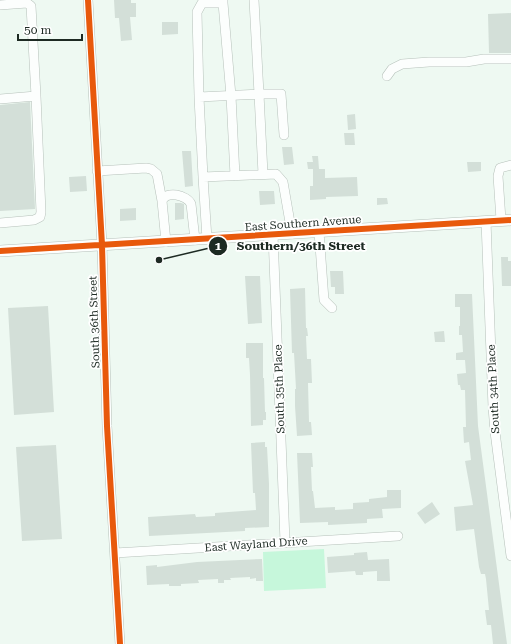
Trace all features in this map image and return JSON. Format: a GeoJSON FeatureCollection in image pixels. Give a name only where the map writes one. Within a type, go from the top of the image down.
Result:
{"type":"FeatureCollection","features":[{"type":"Feature","properties":{"kind":"main road","name":"East Southern Avenue"},"geometry":{"type":"LineString","coordinates":[[0,251],[506,220]]}},
{"type":"Feature","properties":{"kind":"street","name":"South 36th Street"},"geometry":{"type":"LineString","coordinates":[[88,0],[102,245],[107,426],[120,644]]}},
{"type":"Feature","properties":{"kind":"street"},"geometry":{"type":"LineString","coordinates":[[254,0],[263,174]]}},
{"type":"Feature","properties":{"kind":"street"},"geometry":{"type":"LineString","coordinates":[[207,239],[199,97],[197,12],[202,3],[223,1],[236,176]]}},
{"type":"Feature","properties":{"kind":"street"},"geometry":{"type":"LineString","coordinates":[[0,5],[27,3],[31,6],[41,212],[40,217],[34,220],[0,223]]}},
{"type":"Feature","properties":{"kind":"street"},"geometry":{"type":"LineString","coordinates":[[387,76],[392,69],[402,64],[466,62],[484,59],[511,59]]}},
{"type":"Feature","properties":{"kind":"street"},"geometry":{"type":"LineString","coordinates":[[199,97],[281,94],[284,134]]}},
{"type":"Feature","properties":{"kind":"street"},"geometry":{"type":"LineString","coordinates":[[0,99],[36,96]]}},
{"type":"Feature","properties":{"kind":"street"},"geometry":{"type":"LineString","coordinates":[[506,220],[498,176],[500,168],[511,165]]}},
{"type":"Feature","properties":{"kind":"street"},"geometry":{"type":"LineString","coordinates":[[97,171],[146,168],[151,169],[157,174],[162,202],[166,242]]}},
{"type":"Feature","properties":{"kind":"street"},"geometry":{"type":"LineString","coordinates":[[203,177],[276,174],[284,182],[292,234]]}},
{"type":"Feature","properties":{"kind":"street"},"geometry":{"type":"LineString","coordinates":[[162,202],[163,198],[167,195],[173,194],[190,201],[195,240]]}},
{"type":"Feature","properties":{"kind":"street","name":"South 34th Place"},"geometry":{"type":"LineString","coordinates":[[486,221],[494,420],[511,556]]}},
{"type":"Feature","properties":{"kind":"street"},"geometry":{"type":"LineString","coordinates":[[318,232],[324,300],[332,308]]}},
{"type":"Feature","properties":{"kind":"street","name":"South 35th Place"},"geometry":{"type":"LineString","coordinates":[[272,235],[285,542]]}},
{"type":"Feature","properties":{"kind":"street","name":"East Wayland Drive"},"geometry":{"type":"LineString","coordinates":[[115,553],[398,536]]}},
{"type":"Feature","properties":{"kind":"green space"},"geometry":{"type":"Polygon","coordinates":[[[324,549],[326,588],[264,591],[263,552],[324,549]]]}},
{"type":"Feature","properties":{"kind":"building"},"geometry":{"type":"Polygon","coordinates":[[[114,0],[131,0],[131,3],[136,3],[136,17],[130,17],[132,40],[121,41],[119,18],[115,18],[114,0]]]}},
{"type":"Feature","properties":{"kind":"building"},"geometry":{"type":"Polygon","coordinates":[[[511,13],[511,53],[489,53],[488,14],[511,13]]]}},
{"type":"Feature","properties":{"kind":"building"},"geometry":{"type":"Polygon","coordinates":[[[162,22],[178,22],[178,34],[162,35],[162,22]]]}},
{"type":"Feature","properties":{"kind":"building"},"geometry":{"type":"Polygon","coordinates":[[[30,102],[35,209],[0,211],[0,105],[30,102]]]}},
{"type":"Feature","properties":{"kind":"building"},"geometry":{"type":"Polygon","coordinates":[[[355,114],[356,129],[348,130],[347,115],[355,114]]]}},
{"type":"Feature","properties":{"kind":"building"},"geometry":{"type":"Polygon","coordinates":[[[344,133],[354,133],[355,145],[345,145],[344,133]]]}},
{"type":"Feature","properties":{"kind":"building"},"geometry":{"type":"Polygon","coordinates":[[[282,147],[292,147],[294,164],[284,165],[282,147]]]}},
{"type":"Feature","properties":{"kind":"building"},"geometry":{"type":"Polygon","coordinates":[[[182,151],[191,151],[193,186],[185,187],[182,151]]]}},
{"type":"Feature","properties":{"kind":"building"},"geometry":{"type":"Polygon","coordinates":[[[312,156],[318,156],[319,169],[325,169],[325,178],[357,177],[358,196],[326,197],[326,199],[310,200],[310,186],[313,186],[313,169],[308,169],[307,162],[313,162],[312,156]]]}},
{"type":"Feature","properties":{"kind":"building"},"geometry":{"type":"Polygon","coordinates":[[[467,162],[481,162],[481,171],[468,172],[467,162]]]}},
{"type":"Feature","properties":{"kind":"building"},"geometry":{"type":"Polygon","coordinates":[[[86,176],[87,191],[70,192],[69,177],[86,176]]]}},
{"type":"Feature","properties":{"kind":"building"},"geometry":{"type":"Polygon","coordinates":[[[259,191],[274,191],[275,204],[260,205],[259,191]]]}},
{"type":"Feature","properties":{"kind":"building"},"geometry":{"type":"Polygon","coordinates":[[[377,198],[387,198],[388,204],[377,205],[377,198]]]}},
{"type":"Feature","properties":{"kind":"building"},"geometry":{"type":"Polygon","coordinates":[[[175,203],[184,204],[184,219],[175,220],[175,203]]]}},
{"type":"Feature","properties":{"kind":"building"},"geometry":{"type":"Polygon","coordinates":[[[136,208],[136,220],[120,221],[120,209],[136,208]]]}},
{"type":"Feature","properties":{"kind":"building"},"geometry":{"type":"Polygon","coordinates":[[[501,257],[508,257],[508,261],[511,261],[511,286],[502,286],[501,257]]]}},
{"type":"Feature","properties":{"kind":"building"},"geometry":{"type":"Polygon","coordinates":[[[330,271],[343,271],[344,294],[335,294],[335,287],[331,287],[330,271]]]}},
{"type":"Feature","properties":{"kind":"building"},"geometry":{"type":"Polygon","coordinates":[[[245,276],[260,276],[262,323],[248,324],[245,276]]]}},
{"type":"Feature","properties":{"kind":"building"},"geometry":{"type":"Polygon","coordinates":[[[305,288],[306,328],[308,336],[306,336],[307,359],[311,359],[312,383],[308,383],[309,422],[311,422],[312,435],[297,436],[295,406],[296,389],[294,353],[292,353],[290,289],[305,288]]]}},
{"type":"Feature","properties":{"kind":"building"},"geometry":{"type":"Polygon","coordinates":[[[455,294],[472,294],[478,426],[507,644],[493,644],[491,625],[487,625],[485,610],[489,610],[486,579],[485,574],[481,574],[479,567],[474,529],[456,531],[454,507],[473,505],[465,461],[471,460],[469,442],[464,443],[463,427],[466,427],[465,390],[461,390],[460,385],[458,385],[457,374],[466,373],[465,360],[456,360],[456,353],[463,352],[462,335],[459,335],[460,307],[455,307],[455,294]]]}},
{"type":"Feature","properties":{"kind":"building"},"geometry":{"type":"Polygon","coordinates":[[[48,306],[54,412],[14,415],[8,308],[48,306]]]}},
{"type":"Feature","properties":{"kind":"building"},"geometry":{"type":"Polygon","coordinates":[[[444,331],[445,342],[435,342],[434,332],[444,331]]]}},
{"type":"Feature","properties":{"kind":"building"},"geometry":{"type":"Polygon","coordinates":[[[246,343],[263,343],[263,378],[266,420],[263,420],[263,425],[251,426],[249,358],[246,358],[246,343]]]}},
{"type":"Feature","properties":{"kind":"building"},"geometry":{"type":"Polygon","coordinates":[[[265,442],[265,447],[267,447],[269,484],[269,527],[245,528],[245,531],[149,536],[148,517],[195,514],[196,517],[215,516],[215,513],[256,510],[255,493],[253,493],[251,443],[265,442]]]}},
{"type":"Feature","properties":{"kind":"building"},"geometry":{"type":"Polygon","coordinates":[[[56,445],[62,539],[22,541],[16,447],[56,445]]]}},
{"type":"Feature","properties":{"kind":"building"},"geometry":{"type":"Polygon","coordinates":[[[297,453],[312,453],[312,491],[315,508],[335,507],[335,510],[353,509],[353,503],[369,502],[369,499],[387,497],[387,490],[401,490],[401,508],[382,509],[383,518],[367,519],[367,523],[328,525],[328,522],[300,523],[297,453]]]}},
{"type":"Feature","properties":{"kind":"building"},"geometry":{"type":"Polygon","coordinates":[[[432,502],[440,514],[425,524],[417,513],[432,502]]]}},
{"type":"Feature","properties":{"kind":"building"},"geometry":{"type":"Polygon","coordinates":[[[367,552],[368,560],[389,559],[390,581],[377,581],[377,571],[363,572],[363,575],[356,575],[355,571],[328,573],[327,557],[354,555],[354,553],[367,552]]]}},
{"type":"Feature","properties":{"kind":"building"},"geometry":{"type":"Polygon","coordinates":[[[262,559],[263,581],[256,581],[256,578],[250,579],[250,577],[230,578],[231,580],[224,580],[224,583],[218,583],[218,579],[198,580],[199,583],[181,584],[181,586],[169,586],[169,584],[147,585],[146,566],[157,565],[157,567],[197,562],[262,559]]]}},
{"type":"Feature","properties":{"kind":"cycle path"},"geometry":{"type":"LineString","coordinates":[[88,0],[102,245],[107,426],[120,644]]}},
{"type":"Feature","properties":{"kind":"cycle path"},"geometry":{"type":"LineString","coordinates":[[0,251],[511,220]]}},
{"type":"Feature","properties":{"kind":"place","name":"Southern/36th Street"},"geometry":{"type":"Point","coordinates":[159,260]}}]}
